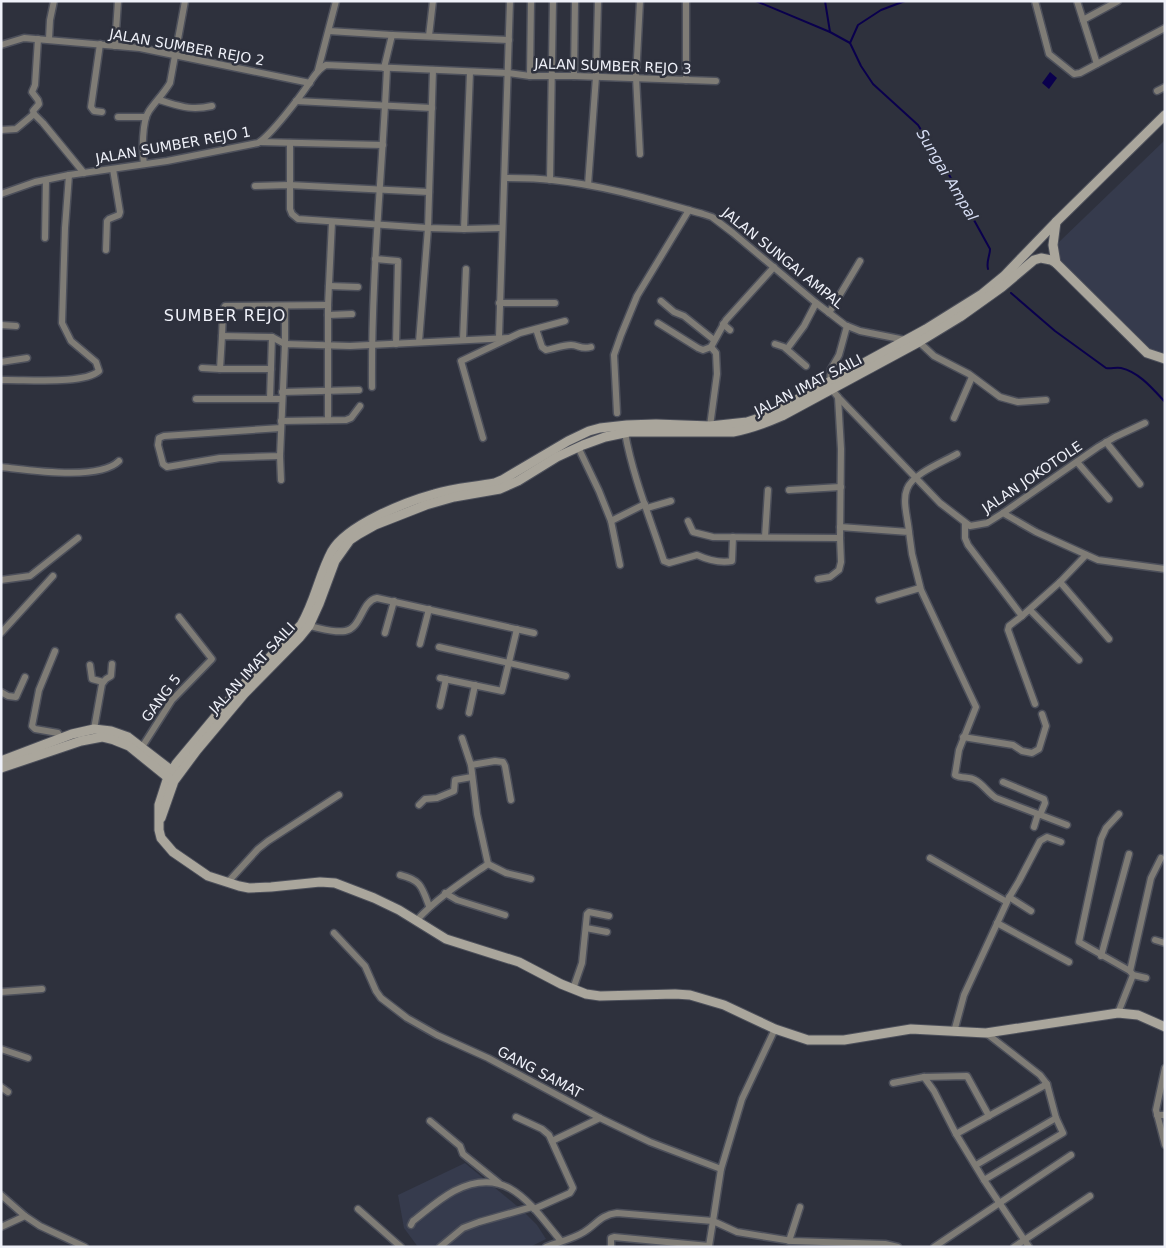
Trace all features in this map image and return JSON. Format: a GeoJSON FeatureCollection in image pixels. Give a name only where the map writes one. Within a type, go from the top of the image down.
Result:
{"type":"FeatureCollection","features":[{"type":"Feature","properties":{"kind":"main road"},"geometry":{"type":"LineString","coordinates":[[1004,281],[1056,222],[1165,115]]}},
{"type":"Feature","properties":{"kind":"main road"},"geometry":{"type":"LineString","coordinates":[[1056,222],[1053,245],[1056,263]]}},
{"type":"Feature","properties":{"kind":"main road"},"geometry":{"type":"LineString","coordinates":[[919,342],[960,317],[981,298],[1034,260],[1046,259],[1056,263],[1147,353],[1165,359]]}},
{"type":"Feature","properties":{"kind":"main road"},"geometry":{"type":"LineString","coordinates":[[905,340],[981,298]]}},
{"type":"Feature","properties":{"kind":"main road","name":"JALAN IMAT SAILI"},"geometry":{"type":"LineString","coordinates":[[172,772],[236,692],[301,625],[312,603],[327,561],[339,541],[345,534],[364,522],[433,494],[467,491],[491,492],[508,486],[557,457],[605,437],[625,433],[711,433],[748,429],[782,416],[905,340]]}},
{"type":"Feature","properties":{"kind":"main road","name":"JALAN IMAT SAILI"},"geometry":{"type":"LineString","coordinates":[[172,772],[309,626],[320,604],[335,561],[350,540],[366,530],[412,510],[502,480],[568,441],[589,431],[627,425],[710,426],[746,422],[787,405],[919,342]]}},
{"type":"Feature","properties":{"kind":"main road"},"geometry":{"type":"LineString","coordinates":[[1,761],[72,734],[94,729],[120,733],[142,747],[172,772]]}},
{"type":"Feature","properties":{"kind":"main road"},"geometry":{"type":"LineString","coordinates":[[1,768],[81,741],[102,737],[129,746],[172,772]]}},
{"type":"Feature","properties":{"kind":"main road"},"geometry":{"type":"LineString","coordinates":[[172,772],[163,815],[159,820],[161,838],[173,852],[208,876],[249,888],[271,888],[320,882],[335,883],[374,898],[446,939],[519,962],[561,984],[586,994],[600,996],[690,995],[724,1005],[799,1038],[826,1041],[844,1040],[911,1029],[986,1033],[1118,1013],[1138,1015],[1165,1026]]}},
{"type":"Feature","properties":{"kind":"street"},"geometry":{"type":"LineString","coordinates":[[49,39],[54,1]]}},
{"type":"Feature","properties":{"kind":"street"},"geometry":{"type":"LineString","coordinates":[[115,46],[118,1]]}},
{"type":"Feature","properties":{"kind":"street"},"geometry":{"type":"LineString","coordinates":[[144,164],[142,152],[146,117],[170,83],[185,1]]}},
{"type":"Feature","properties":{"kind":"street","name":"JALAN SUMBER REJO 1"},"geometry":{"type":"LineString","coordinates":[[1,194],[46,180],[113,170],[260,142],[296,101],[318,70],[336,1]]}},
{"type":"Feature","properties":{"kind":"street"},"geometry":{"type":"LineString","coordinates":[[429,36],[433,1]]}},
{"type":"Feature","properties":{"kind":"street"},"geometry":{"type":"LineString","coordinates":[[498,337],[510,1]]}},
{"type":"Feature","properties":{"kind":"street"},"geometry":{"type":"LineString","coordinates":[[530,76],[531,1]]}},
{"type":"Feature","properties":{"kind":"street"},"geometry":{"type":"LineString","coordinates":[[550,180],[554,1]]}},
{"type":"Feature","properties":{"kind":"street"},"geometry":{"type":"LineString","coordinates":[[574,76],[576,1]]}},
{"type":"Feature","properties":{"kind":"street"},"geometry":{"type":"LineString","coordinates":[[588,185],[596,77],[598,1]]}},
{"type":"Feature","properties":{"kind":"street"},"geometry":{"type":"LineString","coordinates":[[640,1],[636,78],[640,154]]}},
{"type":"Feature","properties":{"kind":"street"},"geometry":{"type":"LineString","coordinates":[[686,1],[686,80]]}},
{"type":"Feature","properties":{"kind":"street"},"geometry":{"type":"LineString","coordinates":[[1036,1],[1047,49],[1053,58],[1074,74],[1080,74],[1165,28]]}},
{"type":"Feature","properties":{"kind":"street"},"geometry":{"type":"LineString","coordinates":[[1077,1],[1097,64]]}},
{"type":"Feature","properties":{"kind":"street"},"geometry":{"type":"LineString","coordinates":[[1083,20],[1118,1]]}},
{"type":"Feature","properties":{"kind":"street"},"geometry":{"type":"LineString","coordinates":[[329,32],[510,40]]}},
{"type":"Feature","properties":{"kind":"street"},"geometry":{"type":"LineString","coordinates":[[372,387],[375,259],[386,68],[392,35]]}},
{"type":"Feature","properties":{"kind":"street","name":"JALAN SUMBER REJO 2"},"geometry":{"type":"LineString","coordinates":[[1,45],[24,38],[100,44],[175,54],[310,83]]}},
{"type":"Feature","properties":{"kind":"street"},"geometry":{"type":"LineString","coordinates":[[1,130],[16,129],[34,114],[39,104],[32,93],[35,88],[38,39]]}},
{"type":"Feature","properties":{"kind":"street"},"geometry":{"type":"LineString","coordinates":[[100,44],[91,107],[94,111],[102,112]]}},
{"type":"Feature","properties":{"kind":"street"},"geometry":{"type":"LineString","coordinates":[[318,70],[326,66],[508,73]]}},
{"type":"Feature","properties":{"kind":"street"},"geometry":{"type":"LineString","coordinates":[[419,342],[428,228],[433,70]]}},
{"type":"Feature","properties":{"kind":"street"},"geometry":{"type":"LineString","coordinates":[[464,229],[470,72]]}},
{"type":"Feature","properties":{"kind":"street","name":"JALAN SUMBER REJO 3"},"geometry":{"type":"LineString","coordinates":[[508,73],[530,76],[716,81]]}},
{"type":"Feature","properties":{"kind":"street"},"geometry":{"type":"LineString","coordinates":[[1157,91],[1165,87]]}},
{"type":"Feature","properties":{"kind":"street"},"geometry":{"type":"LineString","coordinates":[[159,100],[192,109],[212,106]]}},
{"type":"Feature","properties":{"kind":"street"},"geometry":{"type":"LineString","coordinates":[[296,101],[432,108]]}},
{"type":"Feature","properties":{"kind":"street"},"geometry":{"type":"LineString","coordinates":[[34,114],[84,174]]}},
{"type":"Feature","properties":{"kind":"street"},"geometry":{"type":"LineString","coordinates":[[118,117],[146,117]]}},
{"type":"Feature","properties":{"kind":"street"},"geometry":{"type":"LineString","coordinates":[[260,142],[383,145]]}},
{"type":"Feature","properties":{"kind":"street"},"geometry":{"type":"LineString","coordinates":[[290,143],[290,209],[294,216],[301,220],[428,228],[502,228]]}},
{"type":"Feature","properties":{"kind":"street"},"geometry":{"type":"LineString","coordinates":[[106,250],[107,221],[119,215],[120,212],[113,170]]}},
{"type":"Feature","properties":{"kind":"street"},"geometry":{"type":"LineString","coordinates":[[1,380],[60,380],[92,376],[99,371],[96,362],[71,341],[62,323],[69,176]]}},
{"type":"Feature","properties":{"kind":"street","name":"JALAN SUNGAI AMPAL"},"geometry":{"type":"LineString","coordinates":[[505,178],[550,180],[588,185],[627,193],[703,214],[720,222],[816,303],[847,326],[860,331],[919,342]]}},
{"type":"Feature","properties":{"kind":"street"},"geometry":{"type":"LineString","coordinates":[[45,238],[46,180]]}},
{"type":"Feature","properties":{"kind":"street"},"geometry":{"type":"LineString","coordinates":[[255,186],[289,185],[429,192]]}},
{"type":"Feature","properties":{"kind":"street"},"geometry":{"type":"LineString","coordinates":[[617,413],[614,355],[621,335],[637,296],[689,210]]}},
{"type":"Feature","properties":{"kind":"street"},"geometry":{"type":"LineString","coordinates":[[328,420],[327,345],[332,222]]}},
{"type":"Feature","properties":{"kind":"street"},"geometry":{"type":"LineString","coordinates":[[375,259],[398,261],[396,344]]}},
{"type":"Feature","properties":{"kind":"street"},"geometry":{"type":"LineString","coordinates":[[829,313],[860,261]]}},
{"type":"Feature","properties":{"kind":"street"},"geometry":{"type":"LineString","coordinates":[[658,323],[703,350],[713,343],[723,324],[774,267]]}},
{"type":"Feature","properties":{"kind":"street"},"geometry":{"type":"LineString","coordinates":[[463,340],[466,269]]}},
{"type":"Feature","properties":{"kind":"street"},"geometry":{"type":"LineString","coordinates":[[329,286],[358,287]]}},
{"type":"Feature","properties":{"kind":"street"},"geometry":{"type":"LineString","coordinates":[[661,301],[674,312],[684,316],[713,343],[716,353],[716,374],[710,426]]}},
{"type":"Feature","properties":{"kind":"street"},"geometry":{"type":"LineString","coordinates":[[499,303],[555,303]]}},
{"type":"Feature","properties":{"kind":"street"},"geometry":{"type":"LineString","coordinates":[[787,349],[804,326],[816,303]]}},
{"type":"Feature","properties":{"kind":"street"},"geometry":{"type":"LineString","coordinates":[[220,369],[223,310],[225,306],[328,305]]}},
{"type":"Feature","properties":{"kind":"street"},"geometry":{"type":"LineString","coordinates":[[281,480],[280,456],[285,306]]}},
{"type":"Feature","properties":{"kind":"street"},"geometry":{"type":"LineString","coordinates":[[328,315],[352,314]]}},
{"type":"Feature","properties":{"kind":"street"},"geometry":{"type":"LineString","coordinates":[[483,438],[460,362],[509,338],[565,321]]}},
{"type":"Feature","properties":{"kind":"street"},"geometry":{"type":"LineString","coordinates":[[723,324],[730,330]]}},
{"type":"Feature","properties":{"kind":"street"},"geometry":{"type":"LineString","coordinates":[[1,325],[16,326]]}},
{"type":"Feature","properties":{"kind":"street"},"geometry":{"type":"LineString","coordinates":[[847,326],[839,355],[831,369],[830,385],[838,397],[886,450],[916,477],[940,503],[965,524],[965,538],[968,545],[1022,616]]}},
{"type":"Feature","properties":{"kind":"street"},"geometry":{"type":"LineString","coordinates":[[536,329],[542,347],[546,350],[573,345],[583,348],[591,347]]}},
{"type":"Feature","properties":{"kind":"street"},"geometry":{"type":"LineString","coordinates":[[222,336],[272,337],[285,344],[327,345],[396,344],[498,337],[509,338]]}},
{"type":"Feature","properties":{"kind":"street"},"geometry":{"type":"LineString","coordinates":[[270,398],[272,337]]}},
{"type":"Feature","properties":{"kind":"street"},"geometry":{"type":"LineString","coordinates":[[919,342],[934,356],[972,377],[991,392],[1009,400],[1028,402],[1046,400]]}},
{"type":"Feature","properties":{"kind":"street"},"geometry":{"type":"LineString","coordinates":[[775,344],[787,349],[806,366]]}},
{"type":"Feature","properties":{"kind":"street"},"geometry":{"type":"LineString","coordinates":[[1,362],[27,358]]}},
{"type":"Feature","properties":{"kind":"street"},"geometry":{"type":"LineString","coordinates":[[202,368],[271,369]]}},
{"type":"Feature","properties":{"kind":"street"},"geometry":{"type":"LineString","coordinates":[[954,418],[972,377]]}},
{"type":"Feature","properties":{"kind":"street"},"geometry":{"type":"LineString","coordinates":[[282,392],[359,390]]}},
{"type":"Feature","properties":{"kind":"street"},"geometry":{"type":"LineString","coordinates":[[818,579],[830,577],[839,570],[841,562],[841,448],[838,397]]}},
{"type":"Feature","properties":{"kind":"street"},"geometry":{"type":"LineString","coordinates":[[196,399],[282,399]]}},
{"type":"Feature","properties":{"kind":"street"},"geometry":{"type":"LineString","coordinates":[[280,456],[220,458],[167,467],[162,464],[158,445],[159,438],[164,436],[348,419],[360,406]]}},
{"type":"Feature","properties":{"kind":"street","name":"JALAN JOKOTOLE"},"geometry":{"type":"LineString","coordinates":[[965,524],[970,526],[982,524],[1002,513],[1106,442],[1146,423]]}},
{"type":"Feature","properties":{"kind":"street"},"geometry":{"type":"LineString","coordinates":[[625,433],[632,463],[666,563],[695,555],[707,559],[732,561],[732,537]]}},
{"type":"Feature","properties":{"kind":"street"},"geometry":{"type":"LineString","coordinates":[[1106,442],[1140,484]]}},
{"type":"Feature","properties":{"kind":"street"},"geometry":{"type":"LineString","coordinates":[[578,447],[611,521],[620,565]]}},
{"type":"Feature","properties":{"kind":"street"},"geometry":{"type":"LineString","coordinates":[[957,454],[916,477],[909,485],[906,494],[912,554],[920,588],[976,705],[976,710],[959,750],[955,770],[957,776],[975,780],[996,798],[1067,825]]}},
{"type":"Feature","properties":{"kind":"street"},"geometry":{"type":"LineString","coordinates":[[1,468],[72,473],[112,467],[119,461]]}},
{"type":"Feature","properties":{"kind":"street"},"geometry":{"type":"LineString","coordinates":[[1077,462],[1109,499]]}},
{"type":"Feature","properties":{"kind":"street"},"geometry":{"type":"LineString","coordinates":[[790,490],[841,487]]}},
{"type":"Feature","properties":{"kind":"street"},"geometry":{"type":"LineString","coordinates":[[765,537],[768,490]]}},
{"type":"Feature","properties":{"kind":"street"},"geometry":{"type":"LineString","coordinates":[[611,521],[646,506],[671,501]]}},
{"type":"Feature","properties":{"kind":"street"},"geometry":{"type":"LineString","coordinates":[[1002,513],[1036,532],[1086,555],[1107,561],[1165,569]]}},
{"type":"Feature","properties":{"kind":"street"},"geometry":{"type":"LineString","coordinates":[[688,521],[691,530],[696,534],[712,537],[840,538]]}},
{"type":"Feature","properties":{"kind":"street"},"geometry":{"type":"LineString","coordinates":[[840,527],[909,532]]}},
{"type":"Feature","properties":{"kind":"street"},"geometry":{"type":"LineString","coordinates":[[1,580],[30,576],[78,538]]}},
{"type":"Feature","properties":{"kind":"street"},"geometry":{"type":"LineString","coordinates":[[1036,704],[1008,630],[1009,626],[1030,610],[1086,555]]}},
{"type":"Feature","properties":{"kind":"street"},"geometry":{"type":"LineString","coordinates":[[1,634],[53,576]]}},
{"type":"Feature","properties":{"kind":"street"},"geometry":{"type":"LineString","coordinates":[[1060,582],[1109,639]]}},
{"type":"Feature","properties":{"kind":"street"},"geometry":{"type":"LineString","coordinates":[[878,600],[920,588]]}},
{"type":"Feature","properties":{"kind":"street"},"geometry":{"type":"LineString","coordinates":[[309,626],[338,632],[348,631],[373,599],[384,599],[534,633]]}},
{"type":"Feature","properties":{"kind":"street"},"geometry":{"type":"LineString","coordinates":[[385,633],[394,601]]}},
{"type":"Feature","properties":{"kind":"street"},"geometry":{"type":"LineString","coordinates":[[420,644],[429,609]]}},
{"type":"Feature","properties":{"kind":"street"},"geometry":{"type":"LineString","coordinates":[[1030,610],[1079,660]]}},
{"type":"Feature","properties":{"kind":"street","name":"GANG 5"},"geometry":{"type":"LineString","coordinates":[[142,747],[172,700],[212,660],[212,657],[180,617]]}},
{"type":"Feature","properties":{"kind":"street"},"geometry":{"type":"LineString","coordinates":[[440,706],[443,678],[502,691],[517,629]]}},
{"type":"Feature","properties":{"kind":"street"},"geometry":{"type":"LineString","coordinates":[[439,647],[566,676]]}},
{"type":"Feature","properties":{"kind":"street"},"geometry":{"type":"LineString","coordinates":[[55,651],[39,690],[32,726],[35,729],[58,733],[61,739]]}},
{"type":"Feature","properties":{"kind":"street"},"geometry":{"type":"LineString","coordinates":[[94,729],[103,682],[111,676],[112,664]]}},
{"type":"Feature","properties":{"kind":"street"},"geometry":{"type":"LineString","coordinates":[[90,665],[92,679],[103,682]]}},
{"type":"Feature","properties":{"kind":"street"},"geometry":{"type":"LineString","coordinates":[[1,692],[8,696],[16,697],[25,677]]}},
{"type":"Feature","properties":{"kind":"street"},"geometry":{"type":"LineString","coordinates":[[469,713],[475,685]]}},
{"type":"Feature","properties":{"kind":"street"},"geometry":{"type":"LineString","coordinates":[[963,738],[1013,745],[1029,752],[1038,750],[1046,726],[1042,714]]}},
{"type":"Feature","properties":{"kind":"street"},"geometry":{"type":"LineString","coordinates":[[462,738],[471,765],[477,814],[488,864],[506,874],[531,879]]}},
{"type":"Feature","properties":{"kind":"street"},"geometry":{"type":"LineString","coordinates":[[471,765],[495,761],[503,762],[511,800]]}},
{"type":"Feature","properties":{"kind":"street"},"geometry":{"type":"LineString","coordinates":[[419,804],[425,799],[437,798],[454,791],[454,782],[457,779],[472,777]]}},
{"type":"Feature","properties":{"kind":"street"},"geometry":{"type":"LineString","coordinates":[[1003,782],[1044,799],[1045,803],[1034,827]]}},
{"type":"Feature","properties":{"kind":"street"},"geometry":{"type":"LineString","coordinates":[[228,882],[258,849],[268,841],[339,795]]}},
{"type":"Feature","properties":{"kind":"street"},"geometry":{"type":"LineString","coordinates":[[1119,814],[1106,828],[1101,839],[1079,941],[1101,956],[1132,973],[1146,978]]}},
{"type":"Feature","properties":{"kind":"street"},"geometry":{"type":"LineString","coordinates":[[954,1032],[964,996],[1008,899],[1042,839],[1048,837],[1061,842]]}},
{"type":"Feature","properties":{"kind":"street"},"geometry":{"type":"LineString","coordinates":[[1101,956],[1129,854]]}},
{"type":"Feature","properties":{"kind":"street"},"geometry":{"type":"LineString","coordinates":[[930,858],[1031,911]]}},
{"type":"Feature","properties":{"kind":"street"},"geometry":{"type":"LineString","coordinates":[[1118,1013],[1132,973],[1151,878],[1161,858]]}},
{"type":"Feature","properties":{"kind":"street"},"geometry":{"type":"LineString","coordinates":[[416,921],[429,906],[445,893],[488,864]]}},
{"type":"Feature","properties":{"kind":"street"},"geometry":{"type":"LineString","coordinates":[[400,875],[414,879],[420,884],[429,906]]}},
{"type":"Feature","properties":{"kind":"street"},"geometry":{"type":"LineString","coordinates":[[445,893],[457,900],[505,914]]}},
{"type":"Feature","properties":{"kind":"street"},"geometry":{"type":"LineString","coordinates":[[573,989],[582,963],[588,912],[608,916]]}},
{"type":"Feature","properties":{"kind":"street"},"geometry":{"type":"LineString","coordinates":[[997,923],[1069,962]]}},
{"type":"Feature","properties":{"kind":"street"},"geometry":{"type":"LineString","coordinates":[[586,928],[607,932]]}},
{"type":"Feature","properties":{"kind":"street","name":"GANG SAMAT"},"geometry":{"type":"LineString","coordinates":[[334,933],[368,971],[381,998],[407,1018],[437,1035],[488,1058],[600,1118],[650,1142],[721,1169]]}},
{"type":"Feature","properties":{"kind":"street"},"geometry":{"type":"LineString","coordinates":[[1155,940],[1165,943]]}},
{"type":"Feature","properties":{"kind":"street"},"geometry":{"type":"LineString","coordinates":[[1,992],[42,989]]}},
{"type":"Feature","properties":{"kind":"street"},"geometry":{"type":"LineString","coordinates":[[611,1247],[612,1237],[647,1244],[710,1245],[721,1169],[742,1098],[775,1029]]}},
{"type":"Feature","properties":{"kind":"street"},"geometry":{"type":"LineString","coordinates":[[984,1180],[1062,1134],[1047,1084],[1040,1075],[986,1033]]}},
{"type":"Feature","properties":{"kind":"street"},"geometry":{"type":"LineString","coordinates":[[1,1049],[28,1058]]}},
{"type":"Feature","properties":{"kind":"street"},"geometry":{"type":"LineString","coordinates":[[1165,1068],[1157,1102],[1157,1115],[1165,1145]]}},
{"type":"Feature","properties":{"kind":"street"},"geometry":{"type":"LineString","coordinates":[[893,1083],[924,1077],[967,1076],[989,1116]]}},
{"type":"Feature","properties":{"kind":"street"},"geometry":{"type":"LineString","coordinates":[[924,1077],[934,1091],[956,1134],[984,1180],[1029,1247]]}},
{"type":"Feature","properties":{"kind":"street"},"geometry":{"type":"LineString","coordinates":[[956,1134],[1047,1084]]}},
{"type":"Feature","properties":{"kind":"street"},"geometry":{"type":"LineString","coordinates":[[1,1087],[8,1092]]}},
{"type":"Feature","properties":{"kind":"street"},"geometry":{"type":"LineString","coordinates":[[1157,1115],[1165,1115]]}},
{"type":"Feature","properties":{"kind":"street"},"geometry":{"type":"LineString","coordinates":[[440,1247],[464,1228],[533,1208],[570,1193],[573,1190],[552,1141],[545,1131],[516,1117]]}},
{"type":"Feature","properties":{"kind":"street"},"geometry":{"type":"LineString","coordinates":[[552,1141],[600,1118]]}},
{"type":"Feature","properties":{"kind":"street"},"geometry":{"type":"LineString","coordinates":[[976,1165],[1056,1118]]}},
{"type":"Feature","properties":{"kind":"street"},"geometry":{"type":"LineString","coordinates":[[430,1121],[460,1146],[463,1154],[514,1191],[533,1208],[561,1241]]}},
{"type":"Feature","properties":{"kind":"street"},"geometry":{"type":"LineString","coordinates":[[934,1247],[1070,1155]]}},
{"type":"Feature","properties":{"kind":"street"},"geometry":{"type":"LineString","coordinates":[[411,1226],[413,1221],[454,1191],[480,1182],[490,1181],[502,1184]]}},
{"type":"Feature","properties":{"kind":"street"},"geometry":{"type":"LineString","coordinates":[[1,1195],[25,1216],[46,1229],[85,1247]]}},
{"type":"Feature","properties":{"kind":"street"},"geometry":{"type":"LineString","coordinates":[[1014,1247],[1090,1196]]}},
{"type":"Feature","properties":{"kind":"street"},"geometry":{"type":"LineString","coordinates":[[789,1241],[800,1207]]}},
{"type":"Feature","properties":{"kind":"street"},"geometry":{"type":"LineString","coordinates":[[358,1209],[401,1247]]}},
{"type":"Feature","properties":{"kind":"street"},"geometry":{"type":"LineString","coordinates":[[546,1247],[583,1233],[603,1216],[617,1213],[713,1221],[737,1232],[789,1241],[885,1244],[898,1247]]}},
{"type":"Feature","properties":{"kind":"street"},"geometry":{"type":"LineString","coordinates":[[1,1227],[25,1216]]}},
{"type":"Feature","properties":{"kind":"shaded area"},"geometry":{"type":"Polygon","coordinates":[[[1050,72],[1057,78],[1049,89],[1042,83],[1050,72]]]}},
{"type":"Feature","properties":{"kind":"shaded area"},"geometry":{"type":"Polygon","coordinates":[[[1165,140],[1165,353],[1161,354],[1149,352],[1056,259],[1058,243],[1165,140]]]}},
{"type":"Feature","properties":{"kind":"shaded area"},"geometry":{"type":"Polygon","coordinates":[[[465,1163],[523,1211],[537,1225],[546,1239],[530,1247],[418,1247],[404,1228],[398,1195],[465,1163]]]}},
{"type":"Feature","properties":{"kind":"waterway"},"geometry":{"type":"LineString","coordinates":[[756,1],[830,32],[850,43]]}},
{"type":"Feature","properties":{"kind":"waterway"},"geometry":{"type":"LineString","coordinates":[[825,1],[830,32]]}},
{"type":"Feature","properties":{"kind":"waterway","name":"Sungai Ampal"},"geometry":{"type":"LineString","coordinates":[[905,1],[881,10],[858,25],[850,43],[861,66],[873,84],[918,125],[948,173],[990,249],[987,263],[988,269]]}},
{"type":"Feature","properties":{"kind":"waterway","name":"Sungai Ampal"},"geometry":{"type":"LineString","coordinates":[[1011,293],[1055,331],[1106,368],[1121,368],[1134,373],[1165,402]]}},
{"type":"Feature","properties":{"kind":"district","name":"SUMBER REJO"},"geometry":{"type":"Point","coordinates":[225,315]}}]}
